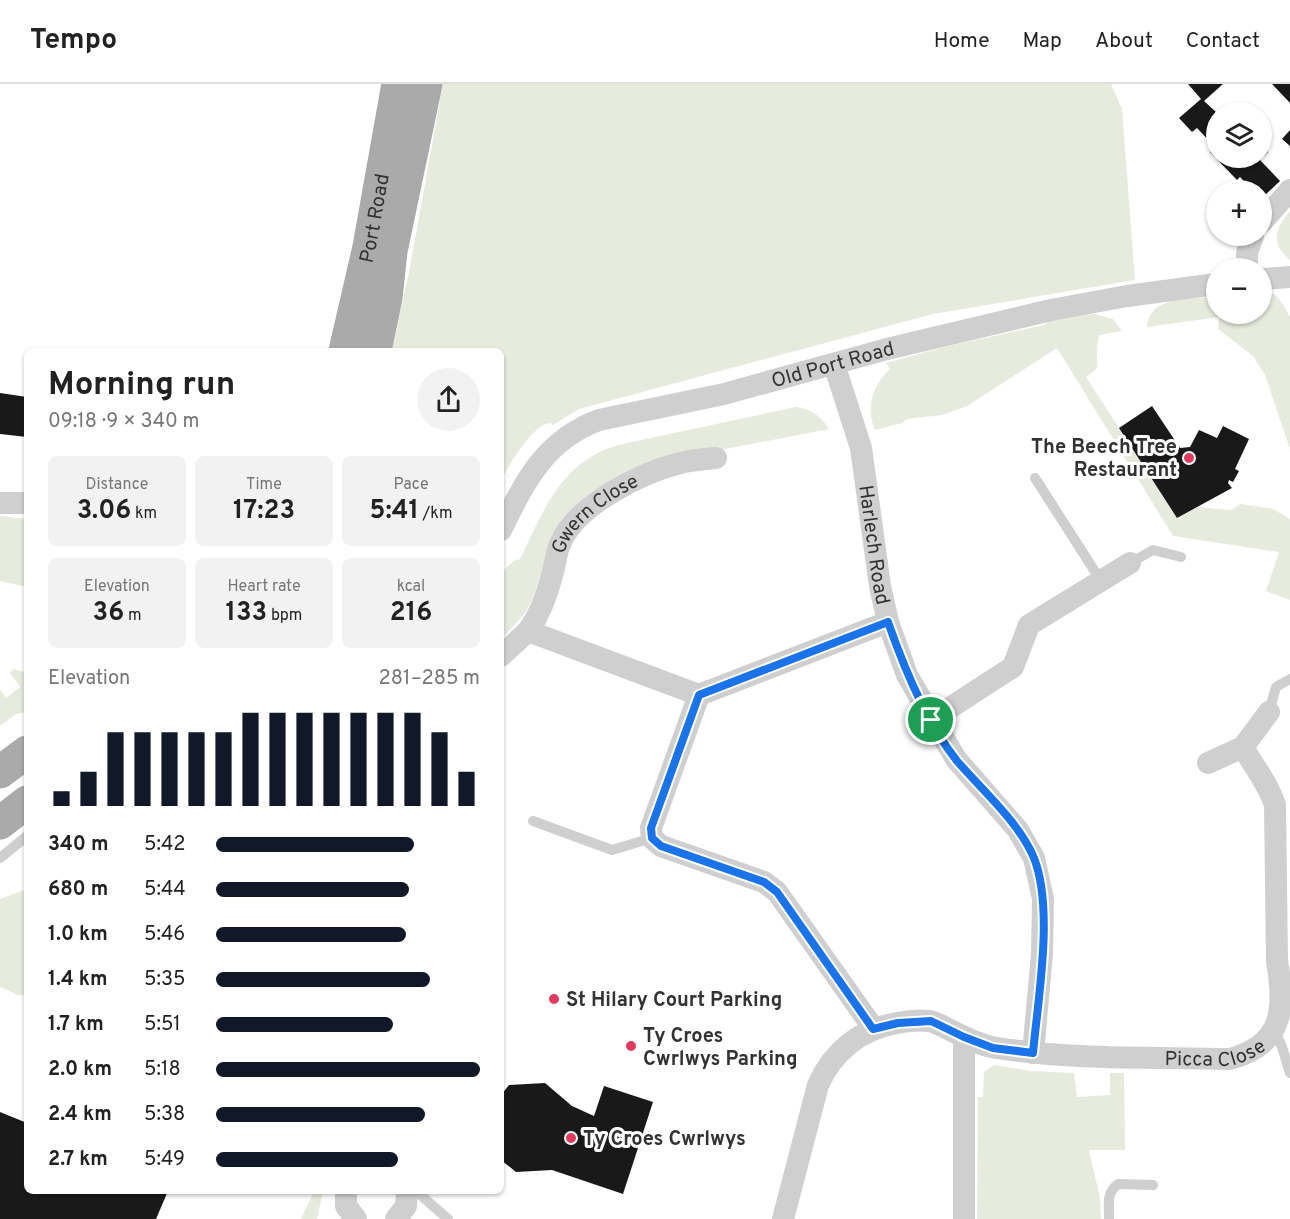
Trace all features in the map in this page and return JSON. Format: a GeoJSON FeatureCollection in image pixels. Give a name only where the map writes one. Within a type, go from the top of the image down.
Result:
{"type":"FeatureCollection","features":[{"type":"Feature","properties":{"kind":"main road","name":"Port Road"},"geometry":{"type":"LineString","coordinates":[[346,348],[369,247],[398,84]]}},
{"type":"Feature","properties":{"kind":"main road","name":"Port Road"},"geometry":{"type":"LineString","coordinates":[[376,348],[386,298],[391,251],[426,84]]}},
{"type":"Feature","properties":{"kind":"main road"},"geometry":{"type":"LineString","coordinates":[[0,772],[24,754]]}},
{"type":"Feature","properties":{"kind":"main road"},"geometry":{"type":"LineString","coordinates":[[0,823],[24,804]]}},
{"type":"Feature","properties":{"kind":"street"},"geometry":{"type":"LineString","coordinates":[[1272,211],[1290,190]]}},
{"type":"Feature","properties":{"kind":"street"},"geometry":{"type":"LineString","coordinates":[[1272,278],[1290,277]]}},
{"type":"Feature","properties":{"kind":"street","name":"Old Port Road"},"geometry":{"type":"LineString","coordinates":[[504,524],[536,467],[566,436],[599,420],[724,394],[952,333],[1051,310],[1137,294],[1206,285]]}},
{"type":"Feature","properties":{"kind":"street","name":"Harlech Road"},"geometry":{"type":"LineString","coordinates":[[834,364],[861,448],[880,586],[888,622],[907,675],[931,720],[956,759],[1018,830],[1034,858],[1043,899],[1043,910],[1042,954],[1033,1053]]}},
{"type":"Feature","properties":{"kind":"street","name":"Gwern Close"},"geometry":{"type":"LineString","coordinates":[[504,653],[528,631],[538,617],[547,596],[560,544],[567,531],[582,513],[615,491],[662,469],[682,462],[716,458]]}},
{"type":"Feature","properties":{"kind":"street"},"geometry":{"type":"LineString","coordinates":[[0,503],[24,503]]}},
{"type":"Feature","properties":{"kind":"street"},"geometry":{"type":"LineString","coordinates":[[931,720],[1012,668],[1029,625],[1130,563]]}},
{"type":"Feature","properties":{"kind":"street"},"geometry":{"type":"LineString","coordinates":[[528,631],[699,695],[888,622]]}},
{"type":"Feature","properties":{"kind":"street"},"geometry":{"type":"LineString","coordinates":[[699,695],[651,828],[652,838],[661,846],[764,882],[777,892],[873,1029]]}},
{"type":"Feature","properties":{"kind":"street"},"geometry":{"type":"LineString","coordinates":[[1208,763],[1243,747],[1269,712]]}},
{"type":"Feature","properties":{"kind":"street","name":"Picca Close"},"geometry":{"type":"LineString","coordinates":[[783,1219],[818,1085],[825,1068],[856,1038],[873,1029],[898,1023],[931,1021],[993,1048],[1066,1056],[1230,1059],[1247,1054],[1261,1044],[1274,1030],[1280,1017],[1275,805],[1263,777],[1252,764],[1243,747]]}},
{"type":"Feature","properties":{"kind":"street"},"geometry":{"type":"LineString","coordinates":[[964,1037],[964,1219]]}},
{"type":"Feature","properties":{"kind":"street"},"geometry":{"type":"LineString","coordinates":[[331,1219],[344,1194]]}},
{"type":"Feature","properties":{"kind":"street"},"geometry":{"type":"LineString","coordinates":[[345,1194],[346,1206],[357,1219]]}},
{"type":"Feature","properties":{"kind":"street"},"geometry":{"type":"LineString","coordinates":[[396,1219],[406,1206],[407,1194]]}},
{"type":"Feature","properties":{"kind":"lane"},"geometry":{"type":"LineString","coordinates":[[1035,478],[1101,581]]}},
{"type":"Feature","properties":{"kind":"lane"},"geometry":{"type":"LineString","coordinates":[[1130,563],[1153,550],[1181,557]]}},
{"type":"Feature","properties":{"kind":"lane"},"geometry":{"type":"LineString","coordinates":[[1269,712],[1276,687],[1290,679]]}},
{"type":"Feature","properties":{"kind":"lane"},"geometry":{"type":"LineString","coordinates":[[533,821],[612,850],[652,838]]}},
{"type":"Feature","properties":{"kind":"lane"},"geometry":{"type":"LineString","coordinates":[[0,858],[24,838]]}},
{"type":"Feature","properties":{"kind":"lane"},"geometry":{"type":"LineString","coordinates":[[1274,1030],[1290,1073]]}},
{"type":"Feature","properties":{"kind":"lane"},"geometry":{"type":"LineString","coordinates":[[1109,1219],[1109,1195],[1114,1187],[1118,1184],[1153,1185]]}},
{"type":"Feature","properties":{"kind":"lane"},"geometry":{"type":"LineString","coordinates":[[419,1194],[448,1219]]}},
{"type":"Feature","properties":{"kind":"shaded area"},"geometry":{"type":"Polygon","coordinates":[[[443,84],[1111,84],[1122,109],[1135,280],[933,314],[579,409],[553,425],[550,423],[535,431],[504,475],[504,348],[393,348],[410,267],[443,84]]]}},
{"type":"Feature","properties":{"kind":"shaded area"},"geometry":{"type":"Polygon","coordinates":[[[1290,211],[1290,260],[1279,248],[1277,236],[1281,224],[1290,211]]]}},
{"type":"Feature","properties":{"kind":"shaded area"},"geometry":{"type":"Polygon","coordinates":[[[1272,294],[1282,303],[1290,317],[1290,449],[1265,375],[1253,356],[1218,329],[1218,324],[1272,324],[1272,294]]]}},
{"type":"Feature","properties":{"kind":"shaded area"},"geometry":{"type":"Polygon","coordinates":[[[1206,298],[1206,319],[1147,327],[1155,309],[1164,304],[1185,299],[1206,298]]]}},
{"type":"Feature","properties":{"kind":"shaded area"},"geometry":{"type":"Polygon","coordinates":[[[1095,314],[1113,319],[1122,331],[1099,335],[1097,366],[1086,377],[1177,518],[1197,507],[1231,510],[1241,504],[1273,509],[1290,519],[1290,600],[1266,591],[1279,552],[1173,536],[1057,348],[967,406],[942,415],[907,419],[902,423],[875,430],[871,413],[872,397],[879,382],[890,369],[886,363],[948,346],[1044,325],[1052,318],[1095,314]]]}},
{"type":"Feature","properties":{"kind":"shaded area"},"geometry":{"type":"Polygon","coordinates":[[[796,407],[815,414],[829,429],[689,456],[681,451],[606,483],[579,502],[570,512],[526,611],[504,636],[504,569],[520,559],[537,522],[568,475],[598,453],[618,445],[796,407]]]}},
{"type":"Feature","properties":{"kind":"shaded area"},"geometry":{"type":"Polygon","coordinates":[[[0,516],[24,519],[24,586],[0,581],[0,516]]]}},
{"type":"Feature","properties":{"kind":"shaded area"},"geometry":{"type":"Polygon","coordinates":[[[14,669],[24,672],[24,713],[16,714],[0,726],[0,690],[6,698],[20,687],[10,673],[14,669]]]}},
{"type":"Feature","properties":{"kind":"shaded area"},"geometry":{"type":"Polygon","coordinates":[[[24,890],[24,995],[18,995],[0,987],[0,899],[24,890]]]}},
{"type":"Feature","properties":{"kind":"shaded area"},"geometry":{"type":"Polygon","coordinates":[[[994,1065],[1032,1071],[1074,1073],[1077,1097],[1110,1095],[1110,1073],[1124,1073],[1125,1150],[1089,1150],[1100,1198],[1101,1219],[977,1219],[978,1097],[983,1097],[984,1072],[994,1065]]]}},
{"type":"Feature","properties":{"kind":"shaded area"},"geometry":{"type":"Polygon","coordinates":[[[313,1194],[322,1194],[317,1219],[301,1219],[313,1194]]]}},
{"type":"Feature","properties":{"kind":"building"},"geometry":{"type":"Polygon","coordinates":[[[1188,84],[1223,84],[1204,101],[1206,103],[1206,138],[1197,128],[1192,132],[1179,118],[1201,99],[1188,84]]]}},
{"type":"Feature","properties":{"kind":"building"},"geometry":{"type":"Polygon","coordinates":[[[1272,84],[1290,84],[1290,103],[1272,84]]]}},
{"type":"Feature","properties":{"kind":"building"},"geometry":{"type":"Polygon","coordinates":[[[1290,130],[1290,146],[1282,139],[1290,130]]]}},
{"type":"Feature","properties":{"kind":"building"},"geometry":{"type":"Polygon","coordinates":[[[1225,168],[1268,168],[1280,181],[1272,189],[1272,180],[1243,180],[1240,177],[1237,180],[1225,168]]]}},
{"type":"Feature","properties":{"kind":"building"},"geometry":{"type":"Polygon","coordinates":[[[0,393],[24,397],[24,437],[0,434],[0,393]]]}},
{"type":"Feature","properties":{"kind":"building","name":"The Beech Tree Restaurant"},"geometry":{"type":"Polygon","coordinates":[[[1152,406],[1180,448],[1190,447],[1199,430],[1217,438],[1223,426],[1249,439],[1235,469],[1239,471],[1233,482],[1229,480],[1228,483],[1232,488],[1177,518],[1119,428],[1152,406]]]}},
{"type":"Feature","properties":{"kind":"building","name":"Ty Croes Cwrlwys"},"geometry":{"type":"Polygon","coordinates":[[[545,1083],[572,1106],[594,1116],[604,1086],[653,1102],[623,1194],[552,1170],[516,1172],[504,1162],[504,1091],[509,1085],[545,1083]]]}},
{"type":"Feature","properties":{"kind":"building"},"geometry":{"type":"Polygon","coordinates":[[[0,1112],[24,1122],[24,1194],[167,1194],[156,1219],[0,1219],[0,1112]]]}},
{"type":"Feature","properties":{"kind":"place","name":"The Beech Tree Restaurant"},"geometry":{"type":"Point","coordinates":[1189,458]}},
{"type":"Feature","properties":{"kind":"place","name":"St Hilary Court Parking"},"geometry":{"type":"Point","coordinates":[554,999]}},
{"type":"Feature","properties":{"kind":"place","name":"Ty Croes Cwrlwys Parking"},"geometry":{"type":"Point","coordinates":[631,1046]}},
{"type":"Feature","properties":{"kind":"place","name":"Ty Croes Cwrlwys"},"geometry":{"type":"Point","coordinates":[571,1138]}},
{"type":"Feature","properties":{"kind":"route"},"geometry":{"type":"LineString","coordinates":[[888,622],[907,675],[931,720],[956,759],[1018,830],[1034,858],[1043,899],[1042,954],[1033,1053],[993,1048],[931,1021],[898,1023],[873,1029],[777,892],[764,882],[661,846],[652,838],[651,828],[699,695],[888,622]]}}]}
